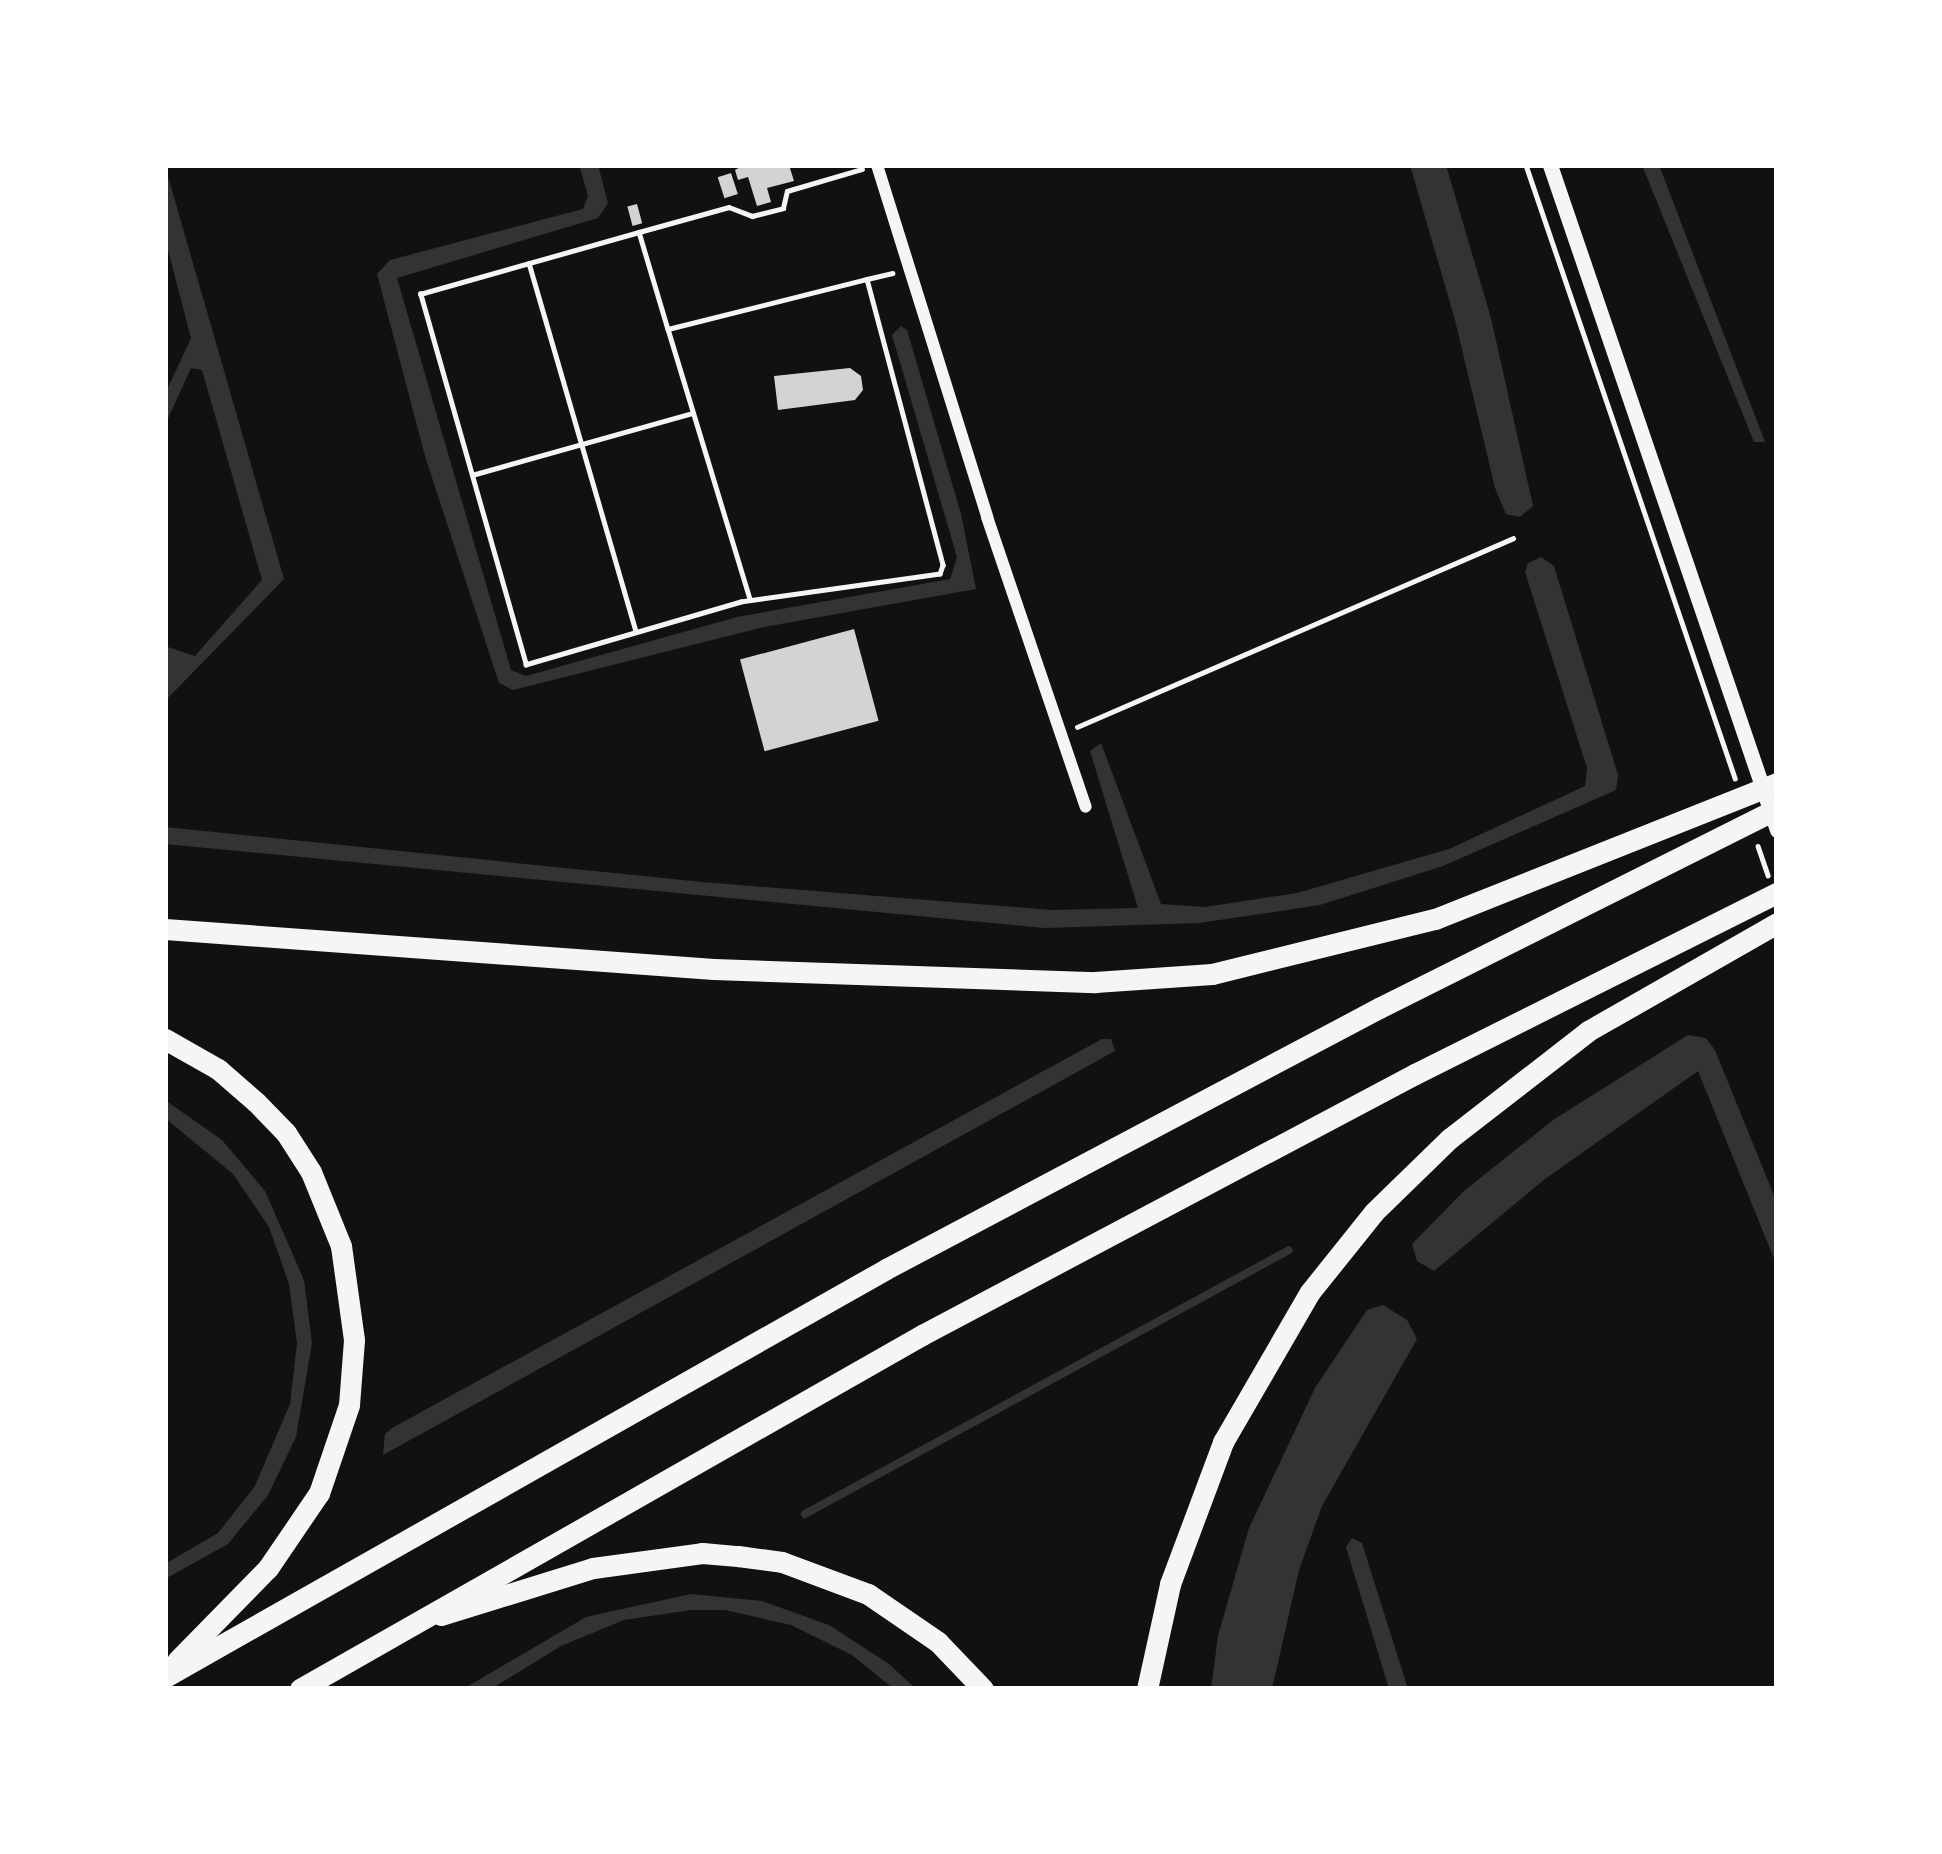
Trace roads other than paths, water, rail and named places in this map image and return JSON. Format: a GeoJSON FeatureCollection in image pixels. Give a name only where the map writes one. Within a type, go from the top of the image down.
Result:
{"type":"FeatureCollection","features":[{"type":"Feature","properties":{"kind":"highway"},"geometry":{"type":"LineString","coordinates":[[165,929],[714,969],[1094,982],[1212,974],[1435,919],[1777,782]]}},
{"type":"Feature","properties":{"kind":"highway"},"geometry":{"type":"LineString","coordinates":[[165,1675],[886,1269],[1379,1008],[1777,809]]}},
{"type":"Feature","properties":{"kind":"highway"},"geometry":{"type":"LineString","coordinates":[[300,1689],[942,1324],[1415,1074],[1777,893]]}},
{"type":"Feature","properties":{"kind":"highway"},"geometry":{"type":"LineString","coordinates":[[1147,1689],[1170,1584],[1223,1442],[1310,1292],[1374,1212],[1449,1139],[1588,1031],[1777,923]]}},
{"type":"Feature","properties":{"kind":"highway"},"geometry":{"type":"LineString","coordinates":[[165,1039],[218,1069],[256,1102],[311,1172],[344,1259],[354,1340],[349,1405],[320,1493],[268,1568],[165,1675]]}},
{"type":"Feature","properties":{"kind":"highway"},"geometry":{"type":"LineString","coordinates":[[406,1626],[593,1568],[701,1552],[738,1556],[782,1562],[868,1594],[938,1642],[982,1689]]}},
{"type":"Feature","properties":{"kind":"street"},"geometry":{"type":"LineString","coordinates":[[876,165],[1086,807]]}},
{"type":"Feature","properties":{"kind":"street"},"geometry":{"type":"LineString","coordinates":[[1550,165],[1777,830]]}},
{"type":"Feature","properties":{"kind":"waterway"},"geometry":{"type":"LineString","coordinates":[[805,1514],[1289,1250]]}}]}
